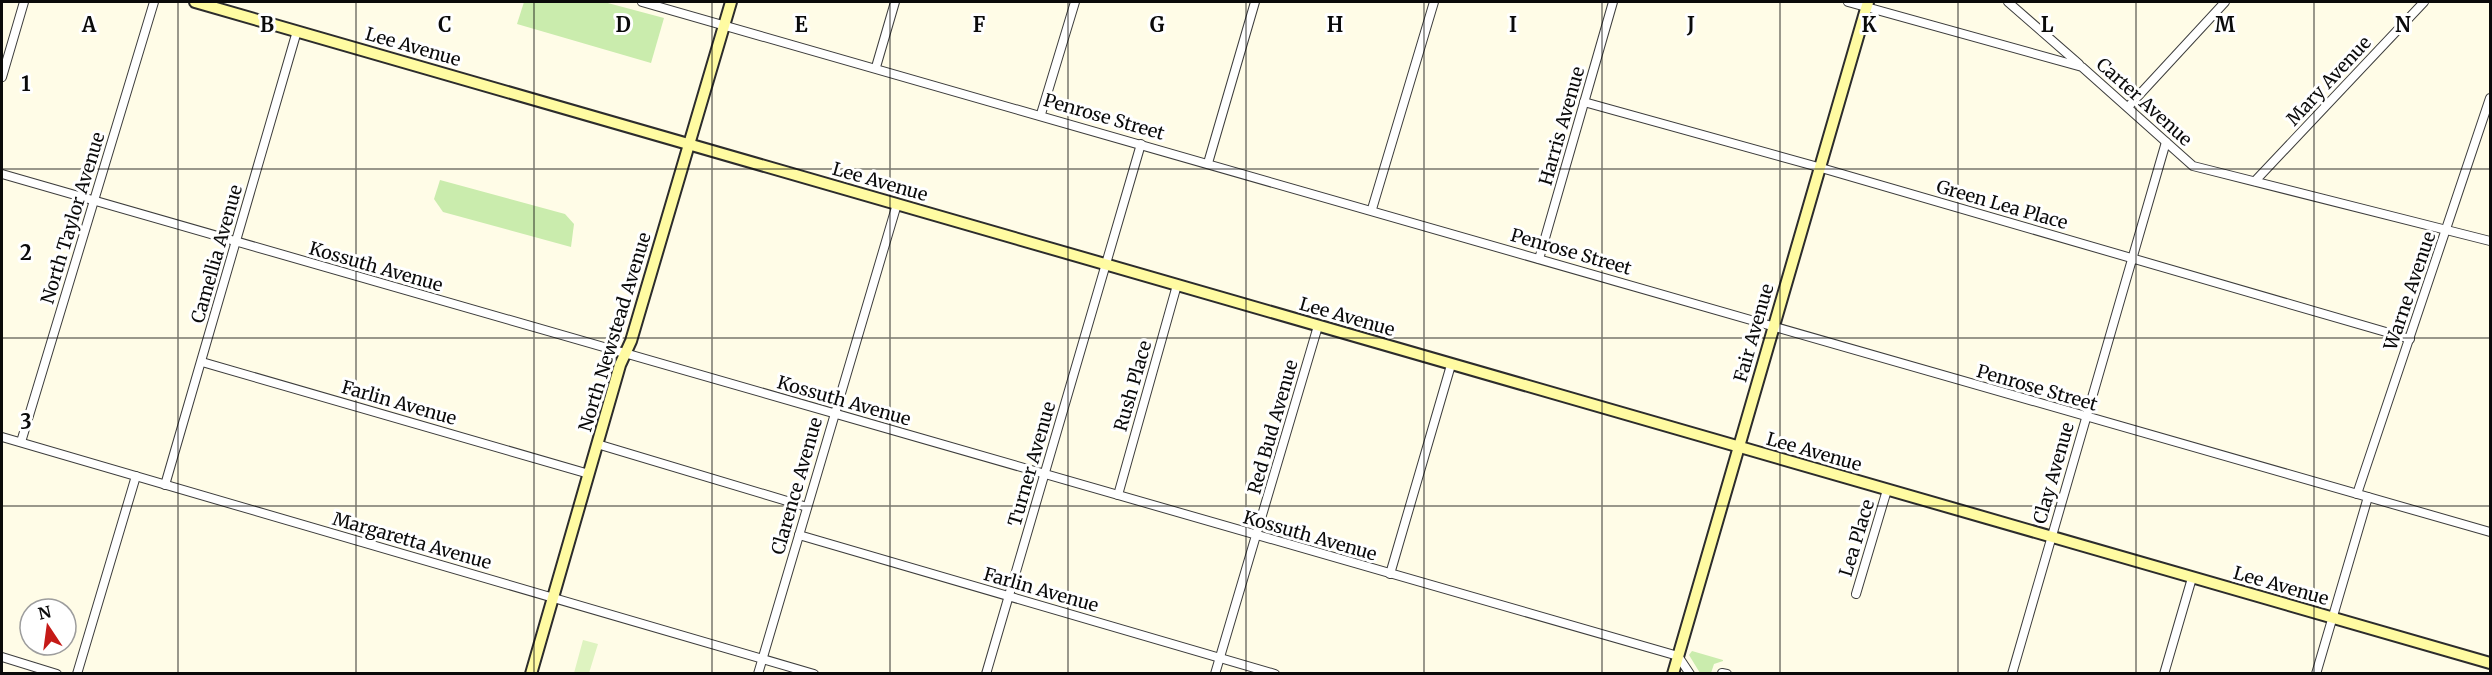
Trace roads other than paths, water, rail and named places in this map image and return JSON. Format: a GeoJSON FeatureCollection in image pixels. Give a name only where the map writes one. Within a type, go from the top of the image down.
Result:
{"type":"FeatureCollection","features":[{"type":"Feature","properties":{"kind":"street"},"geometry":{"type":"LineString","coordinates":[[2,77],[24,2]]}},
{"type":"Feature","properties":{"kind":"street","name":"North Taylor Avenue"},"geometry":{"type":"LineString","coordinates":[[21,442],[154,2]]}},
{"type":"Feature","properties":{"kind":"street","name":"Lee Avenue"},"geometry":{"type":"LineString","coordinates":[[195,2],[2490,663]]}},
{"type":"Feature","properties":{"kind":"street","name":"Penrose Street"},"geometry":{"type":"LineString","coordinates":[[642,2],[725,23],[1372,209],[2086,418],[2489,529]]}},
{"type":"Feature","properties":{"kind":"street","name":"North Newstead Avenue"},"geometry":{"type":"LineString","coordinates":[[531,674],[597,444],[690,144],[731,2]]}},
{"type":"Feature","properties":{"kind":"street"},"geometry":{"type":"LineString","coordinates":[[876,68],[895,2]]}},
{"type":"Feature","properties":{"kind":"street"},"geometry":{"type":"LineString","coordinates":[[1041,114],[1074,2]]}},
{"type":"Feature","properties":{"kind":"street"},"geometry":{"type":"LineString","coordinates":[[1208,163],[1255,2]]}},
{"type":"Feature","properties":{"kind":"street"},"geometry":{"type":"LineString","coordinates":[[1372,209],[1434,2]]}},
{"type":"Feature","properties":{"kind":"street","name":"Harris Avenue"},"geometry":{"type":"LineString","coordinates":[[1539,259],[1613,2]]}},
{"type":"Feature","properties":{"kind":"street","name":"Carter Avenue"},"geometry":{"type":"LineString","coordinates":[[1848,2],[1867,4],[2082,67],[2193,166],[2490,241]]}},
{"type":"Feature","properties":{"kind":"street"},"geometry":{"type":"LineString","coordinates":[[2008,2],[2082,67]]}},
{"type":"Feature","properties":{"kind":"street"},"geometry":{"type":"LineString","coordinates":[[2128,106],[2225,2]]}},
{"type":"Feature","properties":{"kind":"street","name":"Mary Avenue"},"geometry":{"type":"LineString","coordinates":[[2255,181],[2424,2]]}},
{"type":"Feature","properties":{"kind":"street","name":"Fair Avenue"},"geometry":{"type":"LineString","coordinates":[[1673,674],[1867,4]]}},
{"type":"Feature","properties":{"kind":"street","name":"Camellia Avenue"},"geometry":{"type":"LineString","coordinates":[[165,484],[297,31]]}},
{"type":"Feature","properties":{"kind":"street","name":"Warne Avenue"},"geometry":{"type":"LineString","coordinates":[[2357,494],[2490,98]]}},
{"type":"Feature","properties":{"kind":"street","name":"Green Lea Place"},"geometry":{"type":"LineString","coordinates":[[1584,102],[1820,167],[2410,339]]}},
{"type":"Feature","properties":{"kind":"street","name":"Clay Avenue"},"geometry":{"type":"LineString","coordinates":[[2012,674],[2166,142]]}},
{"type":"Feature","properties":{"kind":"street","name":"Turner Avenue"},"geometry":{"type":"LineString","coordinates":[[986,674],[1141,144]]}},
{"type":"Feature","properties":{"kind":"street","name":"Kossuth Avenue"},"geometry":{"type":"LineString","coordinates":[[2,174],[1257,537],[1678,656]]}},
{"type":"Feature","properties":{"kind":"street","name":"Clarence Avenue"},"geometry":{"type":"LineString","coordinates":[[758,674],[897,204]]}},
{"type":"Feature","properties":{"kind":"street","name":"Rush Place"},"geometry":{"type":"LineString","coordinates":[[1118,495],[1177,285]]}},
{"type":"Feature","properties":{"kind":"street","name":"Red Bud Avenue"},"geometry":{"type":"LineString","coordinates":[[1215,674],[1318,326]]}},
{"type":"Feature","properties":{"kind":"street","name":"Farlin Avenue"},"geometry":{"type":"LineString","coordinates":[[202,362],[589,474]]}},
{"type":"Feature","properties":{"kind":"street"},"geometry":{"type":"LineString","coordinates":[[1390,574],[1451,365]]}},
{"type":"Feature","properties":{"kind":"street","name":"Margaretta Avenue"},"geometry":{"type":"LineString","coordinates":[[2,437],[814,674]]}},
{"type":"Feature","properties":{"kind":"street"},"geometry":{"type":"LineString","coordinates":[[597,444],[807,507]]}},
{"type":"Feature","properties":{"kind":"street"},"geometry":{"type":"LineString","coordinates":[[77,674],[136,476]]}},
{"type":"Feature","properties":{"kind":"street","name":"Lea Place"},"geometry":{"type":"LineString","coordinates":[[1856,594],[1887,490]]}},
{"type":"Feature","properties":{"kind":"street"},"geometry":{"type":"LineString","coordinates":[[2316,674],[2368,497]]}},
{"type":"Feature","properties":{"kind":"street","name":"Farlin Avenue"},"geometry":{"type":"LineString","coordinates":[[799,535],[1275,674]]}},
{"type":"Feature","properties":{"kind":"street"},"geometry":{"type":"LineString","coordinates":[[2164,674],[2192,578]]}},
{"type":"Feature","properties":{"kind":"street"},"geometry":{"type":"LineString","coordinates":[[1678,656],[1690,674]]}},
{"type":"Feature","properties":{"kind":"street"},"geometry":{"type":"LineString","coordinates":[[2,657],[57,674]]}},
{"type":"Feature","properties":{"kind":"street"},"geometry":{"type":"LineString","coordinates":[[1722,673],[1727,674]]}}]}
